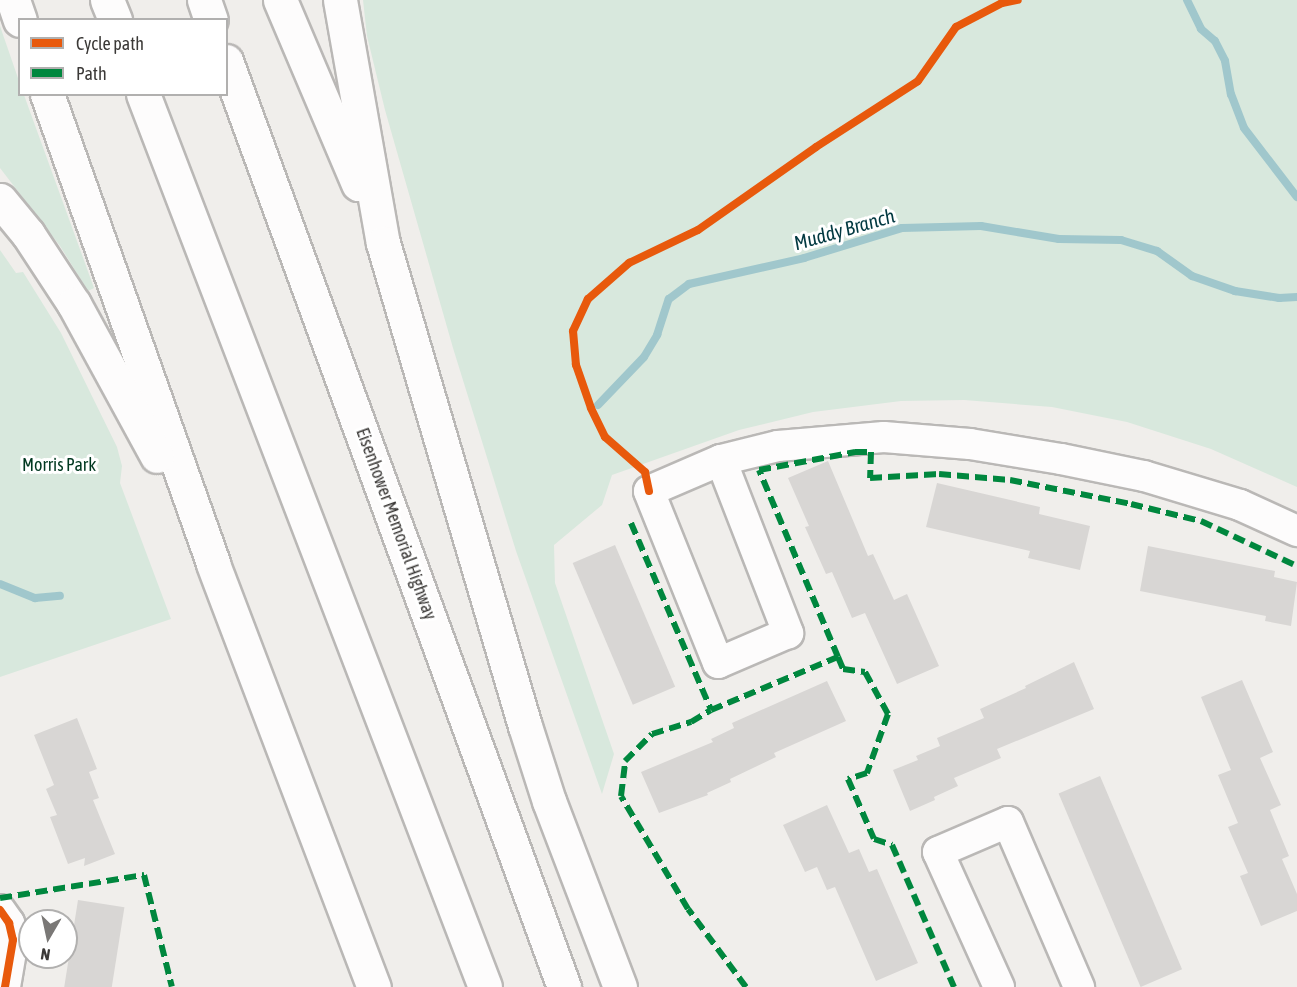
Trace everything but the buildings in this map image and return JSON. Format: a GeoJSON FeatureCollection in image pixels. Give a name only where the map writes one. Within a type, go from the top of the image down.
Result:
{"type":"FeatureCollection","features":[{"type":"Feature","properties":{"kind":"highway"},"geometry":{"type":"LineString","coordinates":[[13,0],[19,18]]}},
{"type":"Feature","properties":{"kind":"highway"},"geometry":{"type":"LineString","coordinates":[[107,0],[114,18]]}},
{"type":"Feature","properties":{"kind":"highway"},"geometry":{"type":"LineString","coordinates":[[204,0],[210,18]]}},
{"type":"Feature","properties":{"kind":"highway"},"geometry":{"type":"LineString","coordinates":[[280,0],[383,243],[539,768],[620,987]]}},
{"type":"Feature","properties":{"kind":"highway"},"geometry":{"type":"LineString","coordinates":[[340,0],[383,243]]}},
{"type":"Feature","properties":{"kind":"highway","name":"Eisenhower Memorial Highway"},"geometry":{"type":"LineString","coordinates":[[228,66],[564,987]]}},
{"type":"Feature","properties":{"kind":"highway"},"geometry":{"type":"LineString","coordinates":[[47,96],[213,564],[374,987]]}},
{"type":"Feature","properties":{"kind":"highway"},"geometry":{"type":"LineString","coordinates":[[144,96],[485,987]]}},
{"type":"Feature","properties":{"kind":"highway"},"geometry":{"type":"LineString","coordinates":[[0,200],[28,234],[74,304],[118,382],[213,564]]}},
{"type":"Feature","properties":{"kind":"street"},"geometry":{"type":"LineString","coordinates":[[721,460],[788,633],[718,663],[649,491],[721,460],[778,446],[884,437],[970,444],[1144,476],[1240,505],[1297,531]]}},
{"type":"Feature","properties":{"kind":"street"},"geometry":{"type":"LineString","coordinates":[[999,987],[938,852],[1008,822],[1079,987]]}},
{"type":"Feature","properties":{"kind":"street"},"geometry":{"type":"LineString","coordinates":[[0,910],[9,923],[13,940],[4,987]]}},
{"type":"Feature","properties":{"kind":"green space"},"geometry":{"type":"Polygon","coordinates":[[[363,0],[1297,0],[1297,487],[1211,449],[1127,422],[1052,407],[964,400],[901,401],[813,412],[739,430],[612,475],[602,505],[554,545],[555,583],[614,754],[602,794],[516,551],[453,348],[385,110],[367,36],[363,0]]]}},
{"type":"Feature","properties":{"kind":"green space"},"geometry":{"type":"Polygon","coordinates":[[[0,26],[18,78],[18,96],[24,96],[94,288],[88,291],[60,246],[0,168],[0,26]]]}},
{"type":"Feature","properties":{"kind":"green space","name":"Morris Park"},"geometry":{"type":"Polygon","coordinates":[[[0,250],[16,273],[23,272],[61,333],[117,447],[122,466],[120,483],[171,619],[0,677],[0,250]]]}},
{"type":"Feature","properties":{"kind":"waterway"},"geometry":{"type":"LineString","coordinates":[[1187,0],[1201,29],[1215,41],[1225,61],[1231,94],[1244,128],[1297,197]]}},
{"type":"Feature","properties":{"kind":"waterway","name":"Muddy Branch"},"geometry":{"type":"LineString","coordinates":[[598,405],[644,357],[657,335],[669,299],[689,284],[804,258],[902,228],[981,226],[1059,239],[1121,240],[1157,251],[1192,276],[1235,291],[1279,298],[1297,297]]}},
{"type":"Feature","properties":{"kind":"waterway","name":"Muddy Branch"},"geometry":{"type":"LineString","coordinates":[[0,584],[35,598],[60,596]]}},
{"type":"Feature","properties":{"kind":"marked path"},"geometry":{"type":"LineString","coordinates":[[838,657],[759,470],[855,452],[871,452],[870,478],[939,474],[1010,480],[1131,504],[1201,521],[1297,566]]}},
{"type":"Feature","properties":{"kind":"marked path"},"geometry":{"type":"LineString","coordinates":[[631,523],[711,710]]}},
{"type":"Feature","properties":{"kind":"marked path"},"geometry":{"type":"LineString","coordinates":[[746,987],[688,909],[621,796],[625,761],[652,734],[691,722],[711,710],[838,657],[843,669],[865,672],[888,714],[867,773],[848,779],[874,839],[892,845],[954,987]]}},
{"type":"Feature","properties":{"kind":"marked path"},"geometry":{"type":"LineString","coordinates":[[0,898],[144,875],[172,987]]}},
{"type":"Feature","properties":{"kind":"cycle path"},"geometry":{"type":"LineString","coordinates":[[649,491],[645,472],[605,437],[591,408],[576,365],[573,331],[588,299],[629,263],[698,230],[816,147],[918,81],[956,27],[1002,3],[1018,0]]}},
{"type":"Feature","properties":{"kind":"cycle path"},"geometry":{"type":"LineString","coordinates":[[0,910],[9,923],[13,940],[5,987]]}}]}
